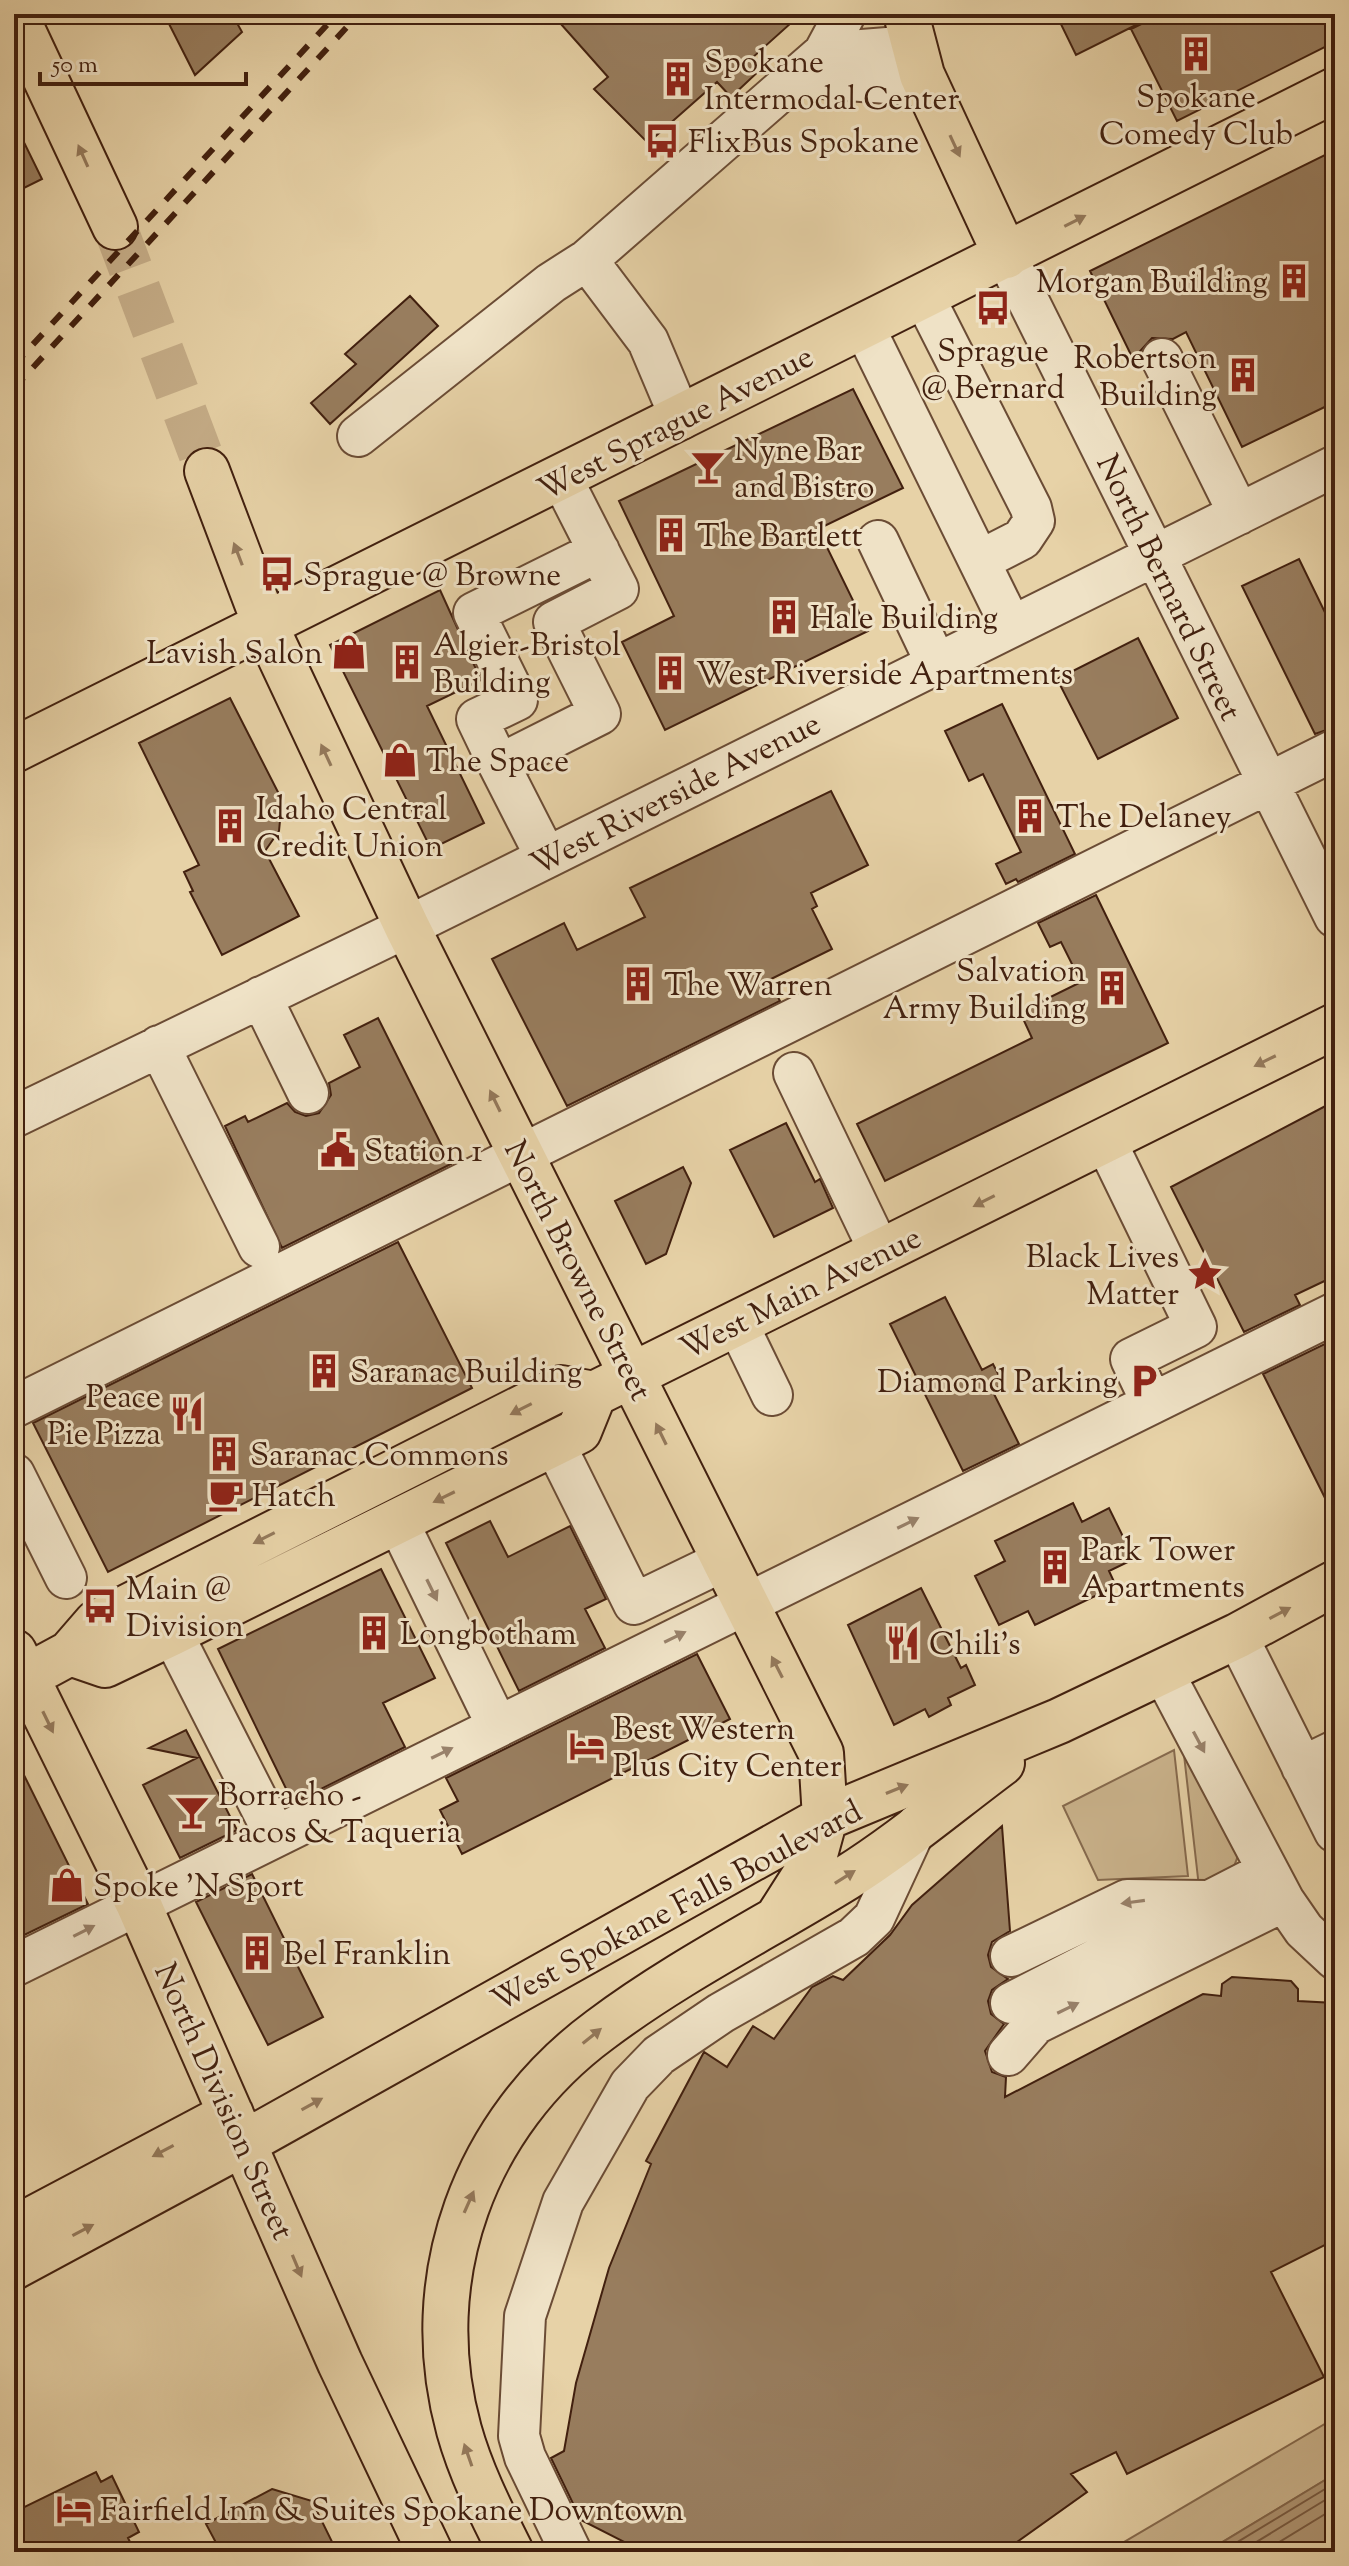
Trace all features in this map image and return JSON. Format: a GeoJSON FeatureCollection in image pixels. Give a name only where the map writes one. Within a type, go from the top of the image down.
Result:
{"type":"FeatureCollection","features":[{"type":"Feature","properties":{"kind":"main road"},"geometry":{"type":"LineString","coordinates":[[15,14],[115,227]]}},
{"type":"Feature","properties":{"kind":"main road"},"geometry":{"type":"LineString","coordinates":[[917,55],[1006,256]]}},
{"type":"Feature","properties":{"kind":"main road","name":"West Sprague Avenue"},"geometry":{"type":"LineString","coordinates":[[14,750],[266,627],[1335,90]]}},
{"type":"Feature","properties":{"kind":"main road","name":"North Browne Street"},"geometry":{"type":"LineString","coordinates":[[207,471],[266,627],[407,927],[521,1155],[613,1384],[723,1561],[821,1753],[825,1818],[813,1862],[778,1917]]}},
{"type":"Feature","properties":{"kind":"main road","name":"West Main Avenue"},"geometry":{"type":"LineString","coordinates":[[613,1384],[1335,1026]]}},
{"type":"Feature","properties":{"kind":"main road"},"geometry":{"type":"LineString","coordinates":[[70,1653],[105,1665],[172,1633],[579,1431],[613,1384]]}},
{"type":"Feature","properties":{"kind":"main road"},"geometry":{"type":"LineString","coordinates":[[18,1670],[70,1653],[96,1623],[561,1388],[613,1384]]}},
{"type":"Feature","properties":{"kind":"main road","name":"West Spokane Falls Boulevard"},"geometry":{"type":"LineString","coordinates":[[238,2128],[825,1818],[1059,1721],[1237,1636],[1335,1583]]}},
{"type":"Feature","properties":{"kind":"main road","name":"North Division Street"},"geometry":{"type":"LineString","coordinates":[[18,1670],[138,1903],[340,2363],[430,2552]]}},
{"type":"Feature","properties":{"kind":"main road"},"geometry":{"type":"LineString","coordinates":[[511,2552],[480,2490],[459,2430],[449,2381],[444,2293],[458,2225],[504,2132],[560,2064],[600,2030],[848,1876],[1059,1721]]}},
{"type":"Feature","properties":{"kind":"main road"},"geometry":{"type":"LineString","coordinates":[[14,2229],[238,2128]]}},
{"type":"Feature","properties":{"kind":"main road"},"geometry":{"type":"LineString","coordinates":[[14,2267],[238,2128]]}},
{"type":"Feature","properties":{"kind":"street"},"geometry":{"type":"LineString","coordinates":[[358,436],[551,283],[587,260],[810,64],[845,14]]}},
{"type":"Feature","properties":{"kind":"street"},"geometry":{"type":"LineString","coordinates":[[810,64],[917,55]]}},
{"type":"Feature","properties":{"kind":"street","name":"North Bernard Street"},"geometry":{"type":"LineString","coordinates":[[1006,256],[1335,917]]}},
{"type":"Feature","properties":{"kind":"street"},"geometry":{"type":"LineString","coordinates":[[587,260],[648,341],[681,419]]}},
{"type":"Feature","properties":{"kind":"street"},"geometry":{"type":"LineString","coordinates":[[924,297],[1031,508],[1034,521],[1029,534],[979,561]]}},
{"type":"Feature","properties":{"kind":"street"},"geometry":{"type":"LineString","coordinates":[[864,327],[1011,626]]}},
{"type":"Feature","properties":{"kind":"street"},"geometry":{"type":"LineString","coordinates":[[1162,359],[1239,514]]}},
{"type":"Feature","properties":{"kind":"street","name":"West Riverside Avenue"},"geometry":{"type":"LineString","coordinates":[[14,1117],[407,927],[1335,466]]}},
{"type":"Feature","properties":{"kind":"street"},"geometry":{"type":"LineString","coordinates":[[499,765],[600,714],[554,622],[618,589],[562,479]]}},
{"type":"Feature","properties":{"kind":"street"},"geometry":{"type":"LineString","coordinates":[[878,541],[936,663]]}},
{"type":"Feature","properties":{"kind":"street"},"geometry":{"type":"LineString","coordinates":[[546,857],[477,719],[517,700],[474,613],[599,551]]}},
{"type":"Feature","properties":{"kind":"street"},"geometry":{"type":"LineString","coordinates":[[14,1407],[1335,750]]}},
{"type":"Feature","properties":{"kind":"street"},"geometry":{"type":"LineString","coordinates":[[261,997],[308,1093]]}},
{"type":"Feature","properties":{"kind":"street"},"geometry":{"type":"LineString","coordinates":[[159,1046],[259,1247]]}},
{"type":"Feature","properties":{"kind":"street"},"geometry":{"type":"LineString","coordinates":[[794,1073],[880,1252]]}},
{"type":"Feature","properties":{"kind":"street"},"geometry":{"type":"LineString","coordinates":[[1105,1140],[1196,1327],[1131,1359],[1152,1403]]}},
{"type":"Feature","properties":{"kind":"street"},"geometry":{"type":"LineString","coordinates":[[14,1966],[1335,1313]]}},
{"type":"Feature","properties":{"kind":"street"},"geometry":{"type":"LineString","coordinates":[[737,1323],[772,1395]]}},
{"type":"Feature","properties":{"kind":"street"},"geometry":{"type":"LineString","coordinates":[[554,1443],[634,1604],[723,1561]]}},
{"type":"Feature","properties":{"kind":"street"},"geometry":{"type":"LineString","coordinates":[[14,1474],[66,1578]]}},
{"type":"Feature","properties":{"kind":"street"},"geometry":{"type":"LineString","coordinates":[[397,1520],[497,1725]]}},
{"type":"Feature","properties":{"kind":"street"},"geometry":{"type":"LineString","coordinates":[[172,1633],[275,1835]]}},
{"type":"Feature","properties":{"kind":"street"},"geometry":{"type":"LineString","coordinates":[[1237,1636],[1318,1759],[1335,1832]]}},
{"type":"Feature","properties":{"kind":"street"},"geometry":{"type":"LineString","coordinates":[[1163,1672],[1276,1886],[1304,1930],[1335,1959]]}},
{"type":"Feature","properties":{"kind":"street"},"geometry":{"type":"LineString","coordinates":[[571,2552],[525,2457],[519,2436],[525,2316],[563,2202],[630,2085],[659,2055],[721,2013],[854,1937],[874,1918],[917,1825]]}},
{"type":"Feature","properties":{"kind":"street"},"geometry":{"type":"LineString","coordinates":[[1011,1956],[1127,1900],[1210,1901],[1276,1886]]}},
{"type":"Feature","properties":{"kind":"street"},"geometry":{"type":"LineString","coordinates":[[1008,2055],[1035,2024],[1276,1886]]}},
{"type":"Feature","properties":{"kind":"street"},"geometry":{"type":"LineString","coordinates":[[1011,2003],[1210,1901]]}},
{"type":"Feature","properties":{"kind":"shaded area"},"geometry":{"type":"Polygon","coordinates":[[[1183,1746],[1239,1853],[1233,1869],[1199,1887],[1183,1746]]]}},
{"type":"Feature","properties":{"kind":"shaded area"},"geometry":{"type":"Polygon","coordinates":[[[1174,1750],[1188,1876],[1098,1880],[1063,1806],[1174,1750]]]}},
{"type":"Feature","properties":{"kind":"shaded area"},"geometry":{"type":"Polygon","coordinates":[[[1335,2418],[1335,2474],[1206,2552],[1107,2552],[1335,2418]]]}},
{"type":"Feature","properties":{"kind":"water"},"geometry":{"type":"Polygon","coordinates":[[[1335,2474],[1335,2552],[1206,2552],[1335,2474]]]}},
{"type":"Feature","properties":{"kind":"building"},"geometry":{"type":"Polygon","coordinates":[[[164,14],[232,14],[242,32],[195,75],[164,14]]]}},
{"type":"Feature","properties":{"kind":"building","name":"Spokane Intermodal Center"},"geometry":{"type":"Polygon","coordinates":[[[552,14],[801,14],[752,58],[761,69],[731,97],[717,82],[648,143],[594,89],[608,77],[552,14]]]}},
{"type":"Feature","properties":{"kind":"building"},"geometry":{"type":"Polygon","coordinates":[[[1056,14],[1158,14],[1076,55],[1056,14]]]}},
{"type":"Feature","properties":{"kind":"building","name":"Spokane Comedy Club"},"geometry":{"type":"Polygon","coordinates":[[[1162,14],[1335,14],[1335,42],[1177,121],[1131,29],[1162,14]]]}},
{"type":"Feature","properties":{"kind":"building"},"geometry":{"type":"Polygon","coordinates":[[[14,122],[42,179],[14,193],[14,122]]]}},
{"type":"Feature","properties":{"kind":"building"},"geometry":{"type":"Polygon","coordinates":[[[1335,150],[1335,402],[1242,447],[1186,332],[1173,339],[1152,338],[1133,359],[1090,271],[1335,150]]]}},
{"type":"Feature","properties":{"kind":"building"},"geometry":{"type":"Polygon","coordinates":[[[410,296],[438,326],[330,424],[311,403],[356,364],[345,354],[410,296]]]}},
{"type":"Feature","properties":{"kind":"building"},"geometry":{"type":"Polygon","coordinates":[[[853,389],[903,488],[818,529],[868,631],[665,730],[622,642],[674,616],[619,501],[853,389]]]}},
{"type":"Feature","properties":{"kind":"building"},"geometry":{"type":"Polygon","coordinates":[[[1299,559],[1335,633],[1335,727],[1315,734],[1242,586],[1299,559]]]}},
{"type":"Feature","properties":{"kind":"building","name":"Algier-Bristol Building"},"geometry":{"type":"Polygon","coordinates":[[[440,590],[481,680],[427,706],[484,823],[431,849],[330,645],[440,590]]]}},
{"type":"Feature","properties":{"kind":"building"},"geometry":{"type":"Polygon","coordinates":[[[1138,638],[1178,718],[1098,759],[1057,679],[1138,638]]]}},
{"type":"Feature","properties":{"kind":"building","name":"Idaho Central Credit Union"},"geometry":{"type":"Polygon","coordinates":[[[230,698],[282,800],[279,831],[265,851],[299,916],[222,955],[190,892],[193,891],[184,872],[199,865],[139,743],[230,698]]]}},
{"type":"Feature","properties":{"kind":"building","name":"The Delaney"},"geometry":{"type":"Polygon","coordinates":[[[1002,704],[1075,854],[1018,882],[1016,879],[1006,884],[996,864],[1021,852],[983,774],[969,781],[945,731],[1002,704]]]}},
{"type":"Feature","properties":{"kind":"building","name":"The Warren"},"geometry":{"type":"Polygon","coordinates":[[[831,791],[868,865],[811,893],[817,906],[812,909],[832,949],[769,980],[780,1001],[567,1106],[492,959],[564,923],[577,950],[645,917],[630,888],[831,791]]]}},
{"type":"Feature","properties":{"kind":"building"},"geometry":{"type":"Polygon","coordinates":[[[1096,895],[1168,1043],[885,1181],[857,1124],[1032,1038],[1020,1012],[1081,982],[1061,942],[1050,947],[1038,923],[1096,895]]]}},
{"type":"Feature","properties":{"kind":"building","name":"Station 1"},"geometry":{"type":"Polygon","coordinates":[[[378,1018],[451,1164],[282,1248],[225,1126],[245,1116],[248,1122],[287,1103],[295,1112],[306,1116],[319,1113],[331,1095],[329,1083],[360,1067],[344,1035],[378,1018]]]}},
{"type":"Feature","properties":{"kind":"building"},"geometry":{"type":"Polygon","coordinates":[[[1335,1101],[1335,1276],[1295,1295],[1300,1305],[1244,1332],[1171,1187],[1335,1101]]]}},
{"type":"Feature","properties":{"kind":"building"},"geometry":{"type":"Polygon","coordinates":[[[786,1123],[815,1182],[820,1179],[833,1208],[774,1237],[730,1150],[786,1123]]]}},
{"type":"Feature","properties":{"kind":"building"},"geometry":{"type":"Polygon","coordinates":[[[683,1167],[691,1183],[666,1254],[646,1264],[615,1201],[683,1167]]]}},
{"type":"Feature","properties":{"kind":"building"},"geometry":{"type":"Polygon","coordinates":[[[398,1242],[472,1388],[108,1572],[33,1423],[398,1242]]]}},
{"type":"Feature","properties":{"kind":"building"},"geometry":{"type":"Polygon","coordinates":[[[945,1297],[982,1370],[993,1364],[1004,1385],[992,1390],[1019,1444],[963,1471],[890,1324],[945,1297]]]}},
{"type":"Feature","properties":{"kind":"building"},"geometry":{"type":"Polygon","coordinates":[[[1335,1339],[1335,1518],[1263,1374],[1335,1339]]]}},
{"type":"Feature","properties":{"kind":"building","name":"Park Tower Apartments"},"geometry":{"type":"Polygon","coordinates":[[[1073,1503],[1082,1522],[1109,1508],[1134,1559],[1109,1571],[1116,1586],[1035,1625],[1028,1611],[999,1625],[975,1576],[1005,1561],[995,1541],[1073,1503]]]}},
{"type":"Feature","properties":{"kind":"building"},"geometry":{"type":"Polygon","coordinates":[[[490,1521],[508,1557],[570,1526],[606,1599],[585,1609],[605,1648],[519,1691],[446,1543],[490,1521]]]}},
{"type":"Feature","properties":{"kind":"building"},"geometry":{"type":"Polygon","coordinates":[[[381,1569],[435,1678],[383,1703],[405,1747],[293,1803],[218,1649],[381,1569]]]}},
{"type":"Feature","properties":{"kind":"building","name":"Chili's"},"geometry":{"type":"Polygon","coordinates":[[[921,1588],[961,1668],[966,1665],[975,1685],[948,1698],[951,1705],[929,1717],[925,1709],[894,1725],[848,1625],[921,1588]]]}},
{"type":"Feature","properties":{"kind":"building","name":"Best Western Plus City Center"},"geometry":{"type":"Polygon","coordinates":[[[697,1654],[730,1719],[462,1854],[440,1810],[458,1801],[446,1778],[697,1654]]]}},
{"type":"Feature","properties":{"kind":"building","name":"Borracho - Tacos & Taqueria"},"geometry":{"type":"Polygon","coordinates":[[[186,1730],[237,1830],[180,1858],[143,1785],[197,1758],[149,1748],[186,1730]]]}},
{"type":"Feature","properties":{"kind":"building"},"geometry":{"type":"Polygon","coordinates":[[[14,1755],[88,1904],[16,1939],[14,1936],[14,1755]]]}},
{"type":"Feature","properties":{"kind":"building"},"geometry":{"type":"Polygon","coordinates":[[[1002,1826],[1010,1931],[992,1942],[988,1955],[991,1967],[1008,1979],[992,1990],[988,2001],[991,2014],[1004,2024],[985,2051],[992,2072],[1006,2077],[1005,2097],[1203,1994],[1221,1996],[1222,1984],[1232,1977],[1291,1981],[1298,1989],[1298,2001],[1335,2003],[1335,2240],[1271,2272],[1324,2377],[1127,2474],[1116,2452],[1071,2474],[1087,2492],[1003,2552],[644,2552],[581,2520],[551,2458],[564,2451],[576,2383],[609,2268],[651,2164],[646,2161],[704,2052],[727,2067],[753,2026],[774,2039],[812,1987],[833,1976],[843,1980],[890,1935],[912,1905],[1002,1826]]]}},
{"type":"Feature","properties":{"kind":"building","name":"Bel Franklin"},"geometry":{"type":"Polygon","coordinates":[[[252,1874],[323,2017],[268,2045],[196,1902],[252,1874]]]}},
{"type":"Feature","properties":{"kind":"building","name":"Fairfield Inn & Suites Spokane Downtown"},"geometry":{"type":"Polygon","coordinates":[[[96,2472],[101,2482],[112,2476],[139,2532],[128,2538],[131,2544],[116,2552],[14,2552],[14,2512],[96,2472]]]}},
{"type":"Feature","properties":{"kind":"building"},"geometry":{"type":"Polygon","coordinates":[[[272,2489],[312,2501],[337,2552],[221,2552],[206,2524],[272,2489]]]}},
{"type":"Feature","properties":{"kind":"tunnel"},"geometry":{"type":"LineString","coordinates":[[115,227],[207,471]]}},
{"type":"Feature","properties":{"kind":"railway"},"geometry":{"type":"LineString","coordinates":[[14,365],[337,14]]}},
{"type":"Feature","properties":{"kind":"railway"},"geometry":{"type":"LineString","coordinates":[[14,388],[359,14]]}},
{"type":"Feature","properties":{"kind":"place","name":"Spokane Comedy Club"},"geometry":{"type":"Point","coordinates":[1196,54]}},
{"type":"Feature","properties":{"kind":"place","name":"Spokane Intermodal Center"},"geometry":{"type":"Point","coordinates":[678,79]}},
{"type":"Feature","properties":{"kind":"place","name":"FlixBus Spokane"},"geometry":{"type":"Point","coordinates":[662,141]}},
{"type":"Feature","properties":{"kind":"place","name":"Morgan Building"},"geometry":{"type":"Point","coordinates":[1294,281]}},
{"type":"Feature","properties":{"kind":"place","name":"Sprague @ Bernard"},"geometry":{"type":"Point","coordinates":[993,308]}},
{"type":"Feature","properties":{"kind":"place","name":"Robertson Building"},"geometry":{"type":"Point","coordinates":[1243,375]}},
{"type":"Feature","properties":{"kind":"place","name":"Nyne Bar and Bistro"},"geometry":{"type":"Point","coordinates":[708,467]}},
{"type":"Feature","properties":{"kind":"place","name":"The Bartlett"},"geometry":{"type":"Point","coordinates":[671,535]}},
{"type":"Feature","properties":{"kind":"place","name":"Sprague @ Browne"},"geometry":{"type":"Point","coordinates":[277,574]}},
{"type":"Feature","properties":{"kind":"place","name":"Hale Building"},"geometry":{"type":"Point","coordinates":[784,617]}},
{"type":"Feature","properties":{"kind":"place","name":"Lavish Salon"},"geometry":{"type":"Point","coordinates":[349,652]}},
{"type":"Feature","properties":{"kind":"place","name":"Algier-Bristol Building"},"geometry":{"type":"Point","coordinates":[407,662]}},
{"type":"Feature","properties":{"kind":"place","name":"West Riverside Apartments"},"geometry":{"type":"Point","coordinates":[670,673]}},
{"type":"Feature","properties":{"kind":"place","name":"The Space"},"geometry":{"type":"Point","coordinates":[400,760]}},
{"type":"Feature","properties":{"kind":"place","name":"The Delaney"},"geometry":{"type":"Point","coordinates":[1030,816]}},
{"type":"Feature","properties":{"kind":"place","name":"Idaho Central Credit Union"},"geometry":{"type":"Point","coordinates":[230,826]}},
{"type":"Feature","properties":{"kind":"place","name":"The Warren"},"geometry":{"type":"Point","coordinates":[638,984]}},
{"type":"Feature","properties":{"kind":"place","name":"Salvation Army Building"},"geometry":{"type":"Point","coordinates":[1112,988]}},
{"type":"Feature","properties":{"kind":"place","name":"Station 1"},"geometry":{"type":"Point","coordinates":[338,1150]}},
{"type":"Feature","properties":{"kind":"place","name":"Black Lives Matter"},"geometry":{"type":"Point","coordinates":[1205,1274]}},
{"type":"Feature","properties":{"kind":"place","name":"Saranac Building"},"geometry":{"type":"Point","coordinates":[324,1371]}},
{"type":"Feature","properties":{"kind":"place","name":"Diamond Parking"},"geometry":{"type":"Point","coordinates":[1144,1381]}},
{"type":"Feature","properties":{"kind":"place","name":"Peace Pie Pizza"},"geometry":{"type":"Point","coordinates":[187,1414]}},
{"type":"Feature","properties":{"kind":"place","name":"Saranac Commons"},"geometry":{"type":"Point","coordinates":[224,1454]}},
{"type":"Feature","properties":{"kind":"place","name":"Hatch"},"geometry":{"type":"Point","coordinates":[226,1495]}},
{"type":"Feature","properties":{"kind":"place","name":"Park Tower Apartments"},"geometry":{"type":"Point","coordinates":[1055,1567]}},
{"type":"Feature","properties":{"kind":"place","name":"Main @ Division"},"geometry":{"type":"Point","coordinates":[100,1606]}},
{"type":"Feature","properties":{"kind":"place","name":"Longbotham"},"geometry":{"type":"Point","coordinates":[374,1633]}},
{"type":"Feature","properties":{"kind":"place","name":"Chili's"},"geometry":{"type":"Point","coordinates":[903,1643]}},
{"type":"Feature","properties":{"kind":"place","name":"Best Western Plus City Center"},"geometry":{"type":"Point","coordinates":[587,1746]}},
{"type":"Feature","properties":{"kind":"place","name":"Borracho - Tacos & Taqueria"},"geometry":{"type":"Point","coordinates":[192,1812]}},
{"type":"Feature","properties":{"kind":"place","name":"Spoke 'N Sport"},"geometry":{"type":"Point","coordinates":[67,1885]}},
{"type":"Feature","properties":{"kind":"place","name":"Bel Franklin"},"geometry":{"type":"Point","coordinates":[257,1953]}},
{"type":"Feature","properties":{"kind":"place","name":"Fairfield Inn & Suites Spokane Downtown"},"geometry":{"type":"Point","coordinates":[74,2509]}}]}
